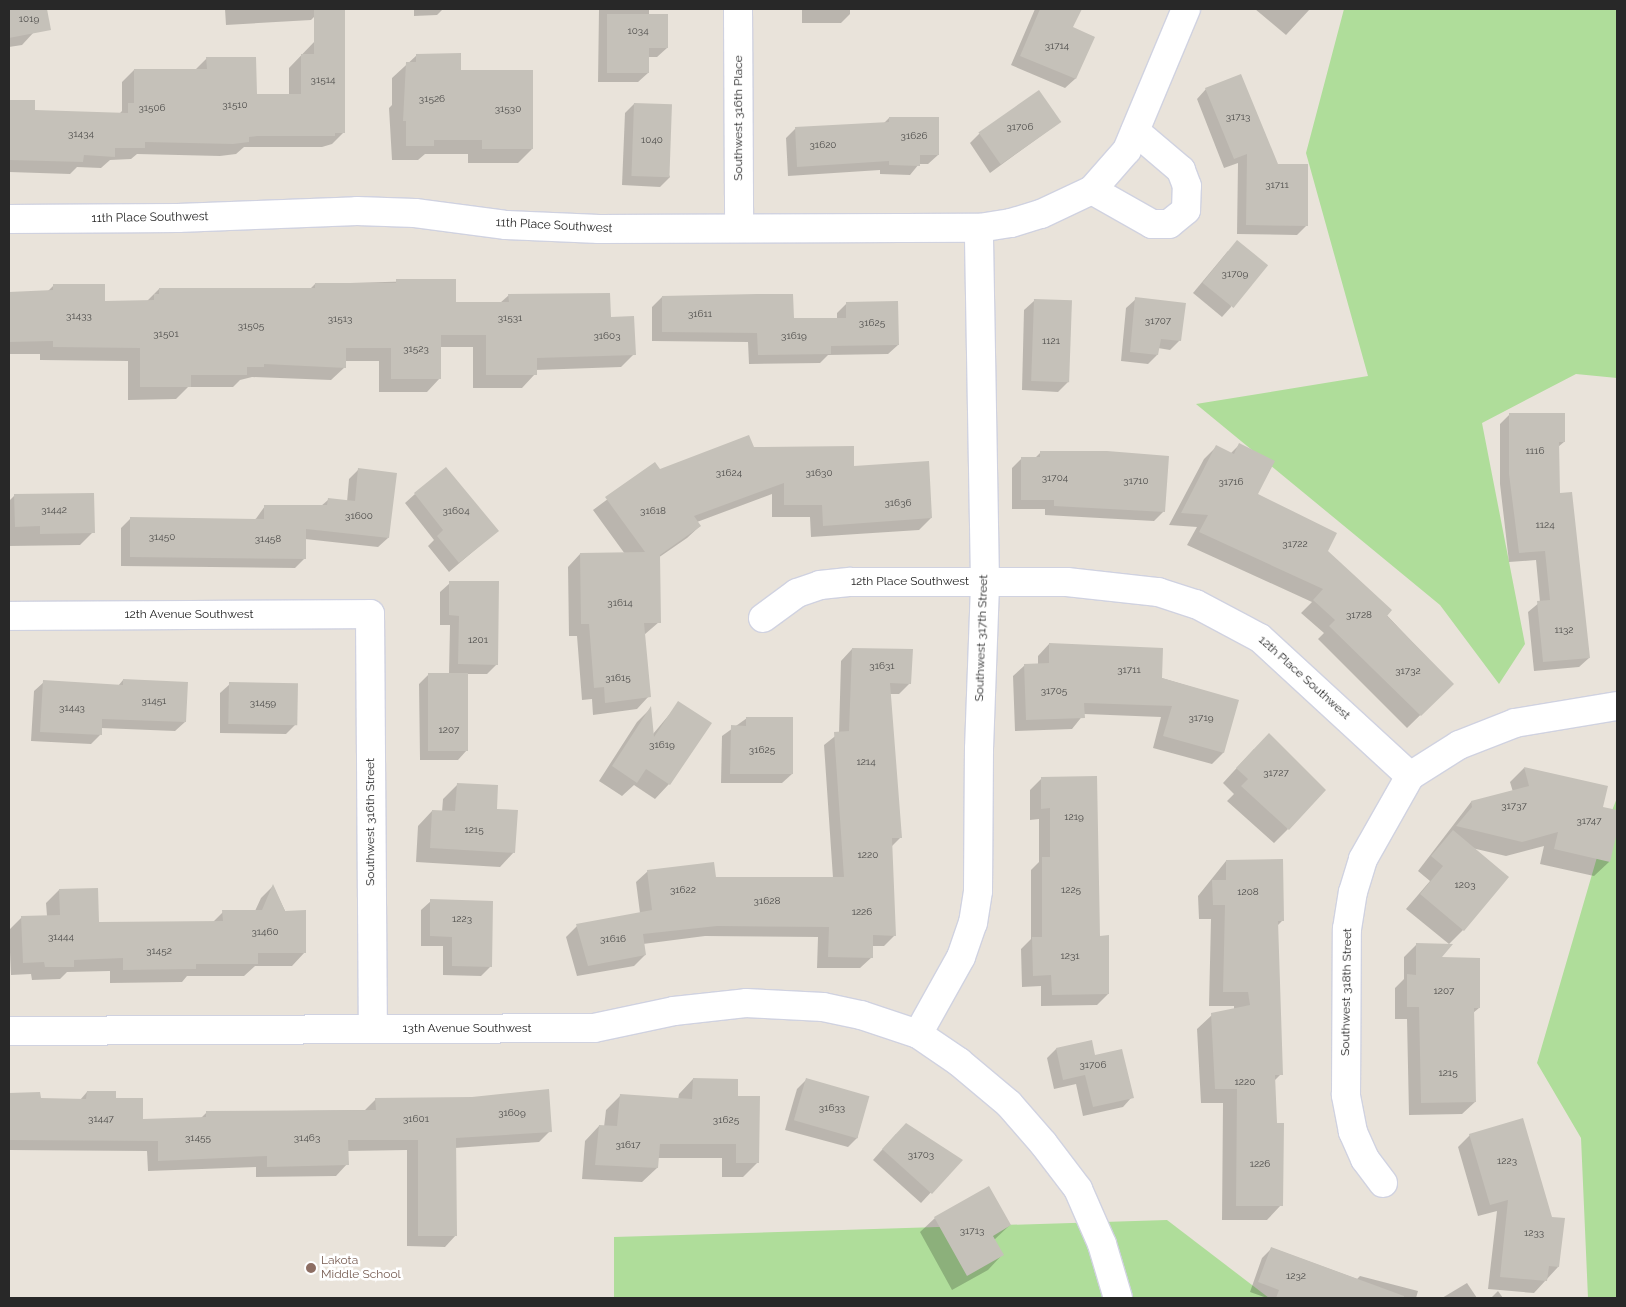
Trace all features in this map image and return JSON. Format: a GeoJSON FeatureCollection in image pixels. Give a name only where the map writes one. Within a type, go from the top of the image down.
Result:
{"type":"FeatureCollection","features":[{"type":"Feature","properties":{"kind":"street","name":"Southwest 316th Place"},"geometry":{"type":"LineString","coordinates":[[738,9],[739,227]]}},
{"type":"Feature","properties":{"kind":"street","name":"11th Place Southwest"},"geometry":{"type":"LineString","coordinates":[[9,219],[178,218],[357,210],[415,213],[506,225],[599,229],[739,227],[979,228],[1011,223],[1041,214],[1092,190],[1127,150],[1186,9]]}},
{"type":"Feature","properties":{"kind":"street"},"geometry":{"type":"LineString","coordinates":[[1092,190],[1152,224],[1169,224],[1186,210],[1188,186],[1181,170],[1135,131]]}},
{"type":"Feature","properties":{"kind":"street","name":"Southwest 317th Street"},"geometry":{"type":"LineString","coordinates":[[918,1034],[961,957],[973,923],[978,891],[979,749],[985,582],[979,228]]}},
{"type":"Feature","properties":{"kind":"street","name":"12th Place Southwest"},"geometry":{"type":"LineString","coordinates":[[764,618],[797,593],[820,585],[985,582],[1116,585],[1158,592],[1196,604],[1260,638],[1410,776]]}},
{"type":"Feature","properties":{"kind":"street","name":"12th Avenue Southwest"},"geometry":{"type":"LineString","coordinates":[[9,616],[370,614]]}},
{"type":"Feature","properties":{"kind":"street","name":"Southwest 316th Street"},"geometry":{"type":"LineString","coordinates":[[370,614],[372,1029]]}},
{"type":"Feature","properties":{"kind":"street"},"geometry":{"type":"LineString","coordinates":[[1410,776],[1459,745],[1515,723],[1617,706]]}},
{"type":"Feature","properties":{"kind":"street","name":"Southwest 318th Street"},"geometry":{"type":"LineString","coordinates":[[1383,1183],[1365,1159],[1353,1132],[1346,1095],[1347,928],[1353,892],[1363,859],[1410,776]]}},
{"type":"Feature","properties":{"kind":"street","name":"13th Avenue Southwest"},"geometry":{"type":"LineString","coordinates":[[9,1031],[594,1028],[674,1011],[746,1003],[823,1008],[861,1015],[918,1034],[959,1062],[1009,1104],[1043,1142],[1078,1189],[1102,1244],[1118,1298]]}},
{"type":"Feature","properties":{"kind":"green space"},"geometry":{"type":"Polygon","coordinates":[[[1344,9],[1617,9],[1617,378],[1576,374],[1482,423],[1525,644],[1499,684],[1440,605],[1196,404],[1368,376],[1306,153],[1344,9]]]}},
{"type":"Feature","properties":{"kind":"green space"},"geometry":{"type":"Polygon","coordinates":[[[1617,798],[1617,1298],[1588,1298],[1581,1138],[1537,1063],[1607,823],[1617,798]]]}},
{"type":"Feature","properties":{"kind":"green space"},"geometry":{"type":"Polygon","coordinates":[[[1167,1220],[1269,1298],[614,1298],[614,1237],[1167,1220]]]}},
{"type":"Feature","properties":{"kind":"building"},"geometry":{"type":"Polygon","coordinates":[[[9,9],[47,9],[51,30],[9,38],[9,9]]]}},
{"type":"Feature","properties":{"kind":"building"},"geometry":{"type":"Polygon","coordinates":[[[314,9],[345,9],[345,133],[335,133],[335,136],[257,136],[249,137],[249,142],[233,144],[145,142],[145,148],[115,148],[115,157],[84,155],[83,162],[9,160],[9,100],[35,100],[35,110],[128,113],[128,103],[134,103],[134,69],[207,69],[206,57],[256,57],[257,94],[301,94],[301,54],[314,54],[314,9]]]}},
{"type":"Feature","properties":{"kind":"building"},"geometry":{"type":"Polygon","coordinates":[[[1040,9],[1082,9],[1073,27],[1095,37],[1076,79],[1020,56],[1040,9]]]}},
{"type":"Feature","properties":{"kind":"building"},"geometry":{"type":"Polygon","coordinates":[[[607,14],[668,14],[668,48],[649,48],[649,73],[607,73],[607,14]]]}},
{"type":"Feature","properties":{"kind":"building"},"geometry":{"type":"Polygon","coordinates":[[[461,53],[461,70],[533,70],[533,149],[482,149],[482,140],[434,140],[434,146],[406,146],[406,121],[403,121],[406,62],[416,62],[416,54],[461,53]]]}},
{"type":"Feature","properties":{"kind":"building"},"geometry":{"type":"Polygon","coordinates":[[[1241,74],[1278,164],[1308,164],[1308,226],[1246,225],[1247,154],[1234,159],[1205,88],[1241,74]]]}},
{"type":"Feature","properties":{"kind":"building"},"geometry":{"type":"Polygon","coordinates":[[[1039,90],[1061,122],[1001,164],[978,132],[1039,90]]]}},
{"type":"Feature","properties":{"kind":"building"},"geometry":{"type":"Polygon","coordinates":[[[634,103],[672,104],[669,177],[631,176],[634,103]]]}},
{"type":"Feature","properties":{"kind":"building"},"geometry":{"type":"Polygon","coordinates":[[[889,117],[939,117],[939,155],[920,155],[920,166],[889,165],[889,161],[797,167],[795,127],[889,122],[889,117]]]}},
{"type":"Feature","properties":{"kind":"building"},"geometry":{"type":"Polygon","coordinates":[[[1237,240],[1268,265],[1233,308],[1202,283],[1237,240]]]}},
{"type":"Feature","properties":{"kind":"building"},"geometry":{"type":"Polygon","coordinates":[[[396,279],[456,279],[456,302],[509,302],[508,294],[610,293],[611,317],[634,316],[636,355],[537,358],[537,375],[486,375],[486,335],[441,335],[441,379],[391,379],[391,348],[346,348],[346,368],[264,364],[264,367],[247,367],[247,375],[191,375],[191,387],[140,387],[140,348],[53,347],[53,341],[9,342],[9,292],[53,290],[53,284],[105,284],[105,301],[154,300],[154,294],[159,294],[159,288],[315,288],[315,283],[396,283],[396,279]]]}},
{"type":"Feature","properties":{"kind":"building"},"geometry":{"type":"Polygon","coordinates":[[[793,294],[794,318],[846,318],[846,302],[898,301],[899,345],[831,346],[831,354],[758,355],[757,333],[662,332],[662,296],[793,294]]]}},
{"type":"Feature","properties":{"kind":"building"},"geometry":{"type":"Polygon","coordinates":[[[1135,297],[1186,303],[1181,341],[1161,339],[1158,355],[1130,352],[1135,297]]]}},
{"type":"Feature","properties":{"kind":"building"},"geometry":{"type":"Polygon","coordinates":[[[1034,299],[1072,300],[1069,382],[1031,381],[1034,299]]]}},
{"type":"Feature","properties":{"kind":"building"},"geometry":{"type":"Polygon","coordinates":[[[1509,413],[1565,413],[1565,442],[1559,442],[1560,493],[1572,492],[1590,658],[1543,662],[1537,601],[1550,600],[1545,551],[1519,553],[1509,474],[1509,413]]]}},
{"type":"Feature","properties":{"kind":"building"},"geometry":{"type":"Polygon","coordinates":[[[749,435],[754,447],[854,446],[854,466],[929,461],[932,518],[823,526],[822,505],[784,505],[784,483],[694,516],[701,526],[660,555],[661,623],[644,623],[651,697],[605,703],[604,687],[594,688],[589,624],[581,624],[580,553],[645,552],[605,497],[655,462],[660,469],[749,435]]]}},
{"type":"Feature","properties":{"kind":"building"},"geometry":{"type":"Polygon","coordinates":[[[1239,443],[1275,461],[1258,494],[1337,533],[1328,551],[1392,610],[1387,616],[1454,684],[1421,716],[1329,626],[1335,620],[1313,600],[1323,589],[1199,532],[1208,515],[1181,513],[1216,445],[1234,454],[1239,443]]]}},
{"type":"Feature","properties":{"kind":"building"},"geometry":{"type":"Polygon","coordinates":[[[1040,451],[1107,451],[1169,456],[1165,512],[1054,506],[1054,500],[1021,500],[1021,457],[1040,457],[1040,451]]]}},
{"type":"Feature","properties":{"kind":"building"},"geometry":{"type":"Polygon","coordinates":[[[446,467],[499,531],[459,563],[437,536],[443,530],[414,493],[446,467]]]}},
{"type":"Feature","properties":{"kind":"building"},"geometry":{"type":"Polygon","coordinates":[[[358,468],[397,473],[389,538],[306,529],[306,559],[130,557],[130,517],[264,519],[264,505],[327,505],[328,498],[355,501],[358,468]]]}},
{"type":"Feature","properties":{"kind":"building"},"geometry":{"type":"Polygon","coordinates":[[[94,493],[95,533],[40,534],[40,526],[15,527],[14,494],[94,493]]]}},
{"type":"Feature","properties":{"kind":"building"},"geometry":{"type":"Polygon","coordinates":[[[449,581],[499,581],[498,665],[458,664],[459,616],[449,615],[449,581]]]}},
{"type":"Feature","properties":{"kind":"building"},"geometry":{"type":"Polygon","coordinates":[[[1049,643],[1163,648],[1162,678],[1239,700],[1224,753],[1163,736],[1172,706],[1084,703],[1085,718],[1026,720],[1024,664],[1049,663],[1049,643]]]}},
{"type":"Feature","properties":{"kind":"building"},"geometry":{"type":"Polygon","coordinates":[[[852,648],[913,649],[911,684],[890,683],[902,838],[892,838],[896,936],[873,935],[873,958],[828,957],[829,927],[717,926],[643,934],[646,955],[588,966],[576,924],[652,910],[647,870],[714,862],[716,877],[844,877],[834,732],[849,731],[852,648]]]}},
{"type":"Feature","properties":{"kind":"building"},"geometry":{"type":"Polygon","coordinates":[[[428,673],[468,673],[468,751],[428,751],[428,673]]]}},
{"type":"Feature","properties":{"kind":"building"},"geometry":{"type":"Polygon","coordinates":[[[123,679],[188,682],[186,722],[102,719],[102,735],[40,732],[43,680],[123,685],[123,679]]]}},
{"type":"Feature","properties":{"kind":"building"},"geometry":{"type":"Polygon","coordinates":[[[229,682],[298,683],[297,725],[228,724],[229,682]]]}},
{"type":"Feature","properties":{"kind":"building"},"geometry":{"type":"Polygon","coordinates":[[[678,701],[712,723],[670,785],[646,769],[637,783],[612,766],[651,706],[654,737],[678,701]]]}},
{"type":"Feature","properties":{"kind":"building"},"geometry":{"type":"Polygon","coordinates":[[[746,717],[793,717],[793,774],[730,774],[731,725],[746,726],[746,717]]]}},
{"type":"Feature","properties":{"kind":"building"},"geometry":{"type":"Polygon","coordinates":[[[1269,733],[1326,790],[1289,830],[1241,786],[1248,779],[1236,768],[1269,733]]]}},
{"type":"Feature","properties":{"kind":"building"},"geometry":{"type":"Polygon","coordinates":[[[1524,767],[1608,786],[1603,807],[1617,810],[1617,832],[1610,862],[1554,849],[1558,832],[1522,842],[1456,826],[1472,807],[1471,801],[1529,786],[1524,767]]]}},
{"type":"Feature","properties":{"kind":"building"},"geometry":{"type":"Polygon","coordinates":[[[1097,776],[1100,936],[1109,935],[1109,994],[1052,995],[1051,975],[1033,976],[1032,937],[1042,937],[1042,857],[1050,857],[1050,808],[1041,809],[1041,777],[1097,776]]]}},
{"type":"Feature","properties":{"kind":"building"},"geometry":{"type":"Polygon","coordinates":[[[457,783],[498,785],[497,809],[518,810],[515,853],[430,848],[432,810],[455,811],[457,783]]]}},
{"type":"Feature","properties":{"kind":"building"},"geometry":{"type":"Polygon","coordinates":[[[1453,830],[1509,877],[1464,931],[1420,894],[1443,866],[1431,856],[1453,830]]]}},
{"type":"Feature","properties":{"kind":"building"},"geometry":{"type":"Polygon","coordinates":[[[1283,859],[1284,921],[1278,921],[1283,1075],[1275,1075],[1277,1123],[1284,1123],[1283,1206],[1236,1206],[1237,1089],[1215,1089],[1211,1013],[1250,1005],[1248,992],[1223,992],[1225,905],[1213,905],[1212,880],[1226,880],[1226,860],[1283,859]]]}},
{"type":"Feature","properties":{"kind":"building"},"geometry":{"type":"Polygon","coordinates":[[[273,884],[285,911],[306,910],[306,953],[258,953],[258,964],[196,964],[196,969],[123,970],[123,958],[74,960],[74,967],[45,967],[44,962],[23,963],[21,916],[60,915],[59,889],[98,888],[99,922],[223,921],[222,910],[262,910],[273,884]]]}},
{"type":"Feature","properties":{"kind":"building"},"geometry":{"type":"Polygon","coordinates":[[[430,899],[493,901],[492,967],[452,966],[452,937],[430,936],[430,899]]]}},
{"type":"Feature","properties":{"kind":"building"},"geometry":{"type":"Polygon","coordinates":[[[1416,943],[1453,944],[1442,957],[1480,958],[1480,1008],[1474,1008],[1476,1102],[1421,1103],[1419,1007],[1407,1007],[1407,974],[1416,975],[1416,943]]]}},
{"type":"Feature","properties":{"kind":"building"},"geometry":{"type":"Polygon","coordinates":[[[1092,1040],[1095,1055],[1122,1049],[1134,1098],[1093,1107],[1085,1075],[1063,1080],[1056,1048],[1092,1040]]]}},
{"type":"Feature","properties":{"kind":"building"},"geometry":{"type":"Polygon","coordinates":[[[693,1078],[738,1079],[738,1096],[760,1096],[759,1163],[736,1163],[736,1144],[660,1144],[658,1168],[595,1165],[599,1125],[617,1126],[620,1094],[692,1099],[693,1078]]]}},
{"type":"Feature","properties":{"kind":"building"},"geometry":{"type":"Polygon","coordinates":[[[806,1078],[869,1096],[857,1138],[794,1120],[806,1078]]]}},
{"type":"Feature","properties":{"kind":"building"},"geometry":{"type":"Polygon","coordinates":[[[549,1089],[552,1132],[456,1138],[457,1236],[418,1236],[418,1140],[348,1140],[349,1165],[267,1167],[267,1156],[158,1161],[158,1141],[9,1140],[9,1093],[40,1092],[41,1098],[86,1099],[87,1091],[116,1091],[116,1098],[143,1098],[143,1119],[206,1117],[206,1111],[376,1110],[375,1098],[472,1097],[549,1089]]]}},
{"type":"Feature","properties":{"kind":"building"},"geometry":{"type":"Polygon","coordinates":[[[1523,1118],[1552,1217],[1565,1218],[1559,1267],[1549,1266],[1547,1281],[1500,1277],[1508,1200],[1490,1205],[1469,1134],[1523,1118]]]}},
{"type":"Feature","properties":{"kind":"building"},"geometry":{"type":"Polygon","coordinates":[[[906,1123],[963,1160],[932,1194],[882,1149],[906,1123]]]}},
{"type":"Feature","properties":{"kind":"building"},"geometry":{"type":"Polygon","coordinates":[[[989,1186],[1011,1225],[993,1236],[1004,1255],[967,1276],[934,1217],[989,1186]]]}},
{"type":"Feature","properties":{"kind":"building"},"geometry":{"type":"Polygon","coordinates":[[[1271,1247],[1404,1296],[1404,1298],[1276,1298],[1279,1290],[1258,1282],[1271,1247]]]}},
{"type":"Feature","properties":{"kind":"place","name":"Lakota Middle School"},"geometry":{"type":"Point","coordinates":[311,1268]}}]}
